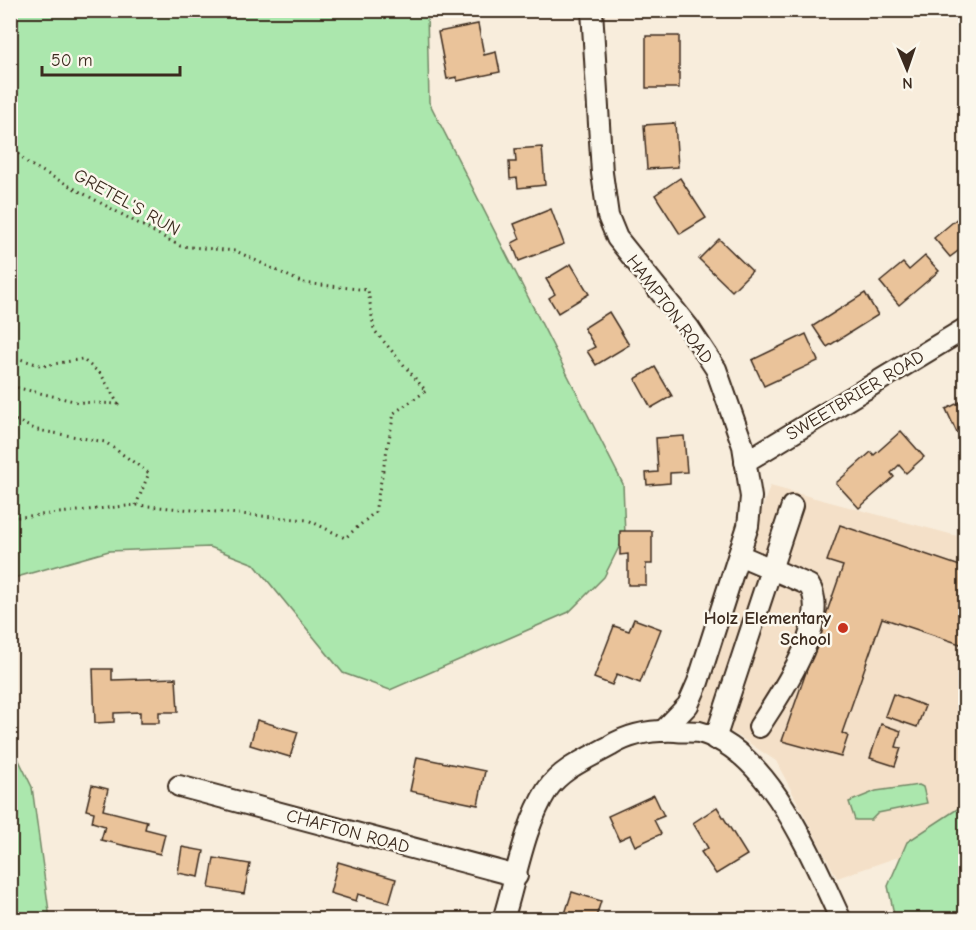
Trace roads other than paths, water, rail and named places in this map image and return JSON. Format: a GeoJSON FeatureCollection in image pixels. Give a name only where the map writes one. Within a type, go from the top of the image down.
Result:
{"type":"FeatureCollection","features":[{"type":"Feature","properties":{"kind":"street","name":"HAMPTON ROAD"},"geometry":{"type":"LineString","coordinates":[[592,10],[602,173],[608,216],[617,238],[688,328],[716,369],[743,446],[751,497],[748,526],[688,705],[663,731]]}},
{"type":"Feature","properties":{"kind":"street","name":"SWEETBRIER ROAD"},"geometry":{"type":"LineString","coordinates":[[745,462],[966,328]]}},
{"type":"Feature","properties":{"kind":"street"},"geometry":{"type":"LineString","coordinates":[[715,739],[792,506]]}},
{"type":"Feature","properties":{"kind":"street"},"geometry":{"type":"LineString","coordinates":[[739,555],[809,585],[815,595],[816,605],[802,653],[792,677],[759,727]]}},
{"type":"Feature","properties":{"kind":"street"},"geometry":{"type":"LineString","coordinates":[[503,920],[517,876],[520,853],[547,790],[565,771],[624,738],[663,731],[698,732],[715,739],[756,768],[775,791],[841,920]]}},
{"type":"Feature","properties":{"kind":"street","name":"CHAFTON ROAD"},"geometry":{"type":"LineString","coordinates":[[179,786],[517,876]]}},
{"type":"Feature","properties":{"kind":"place","name":"Holz Elementary School"},"geometry":{"type":"Point","coordinates":[843,628]}}]}
